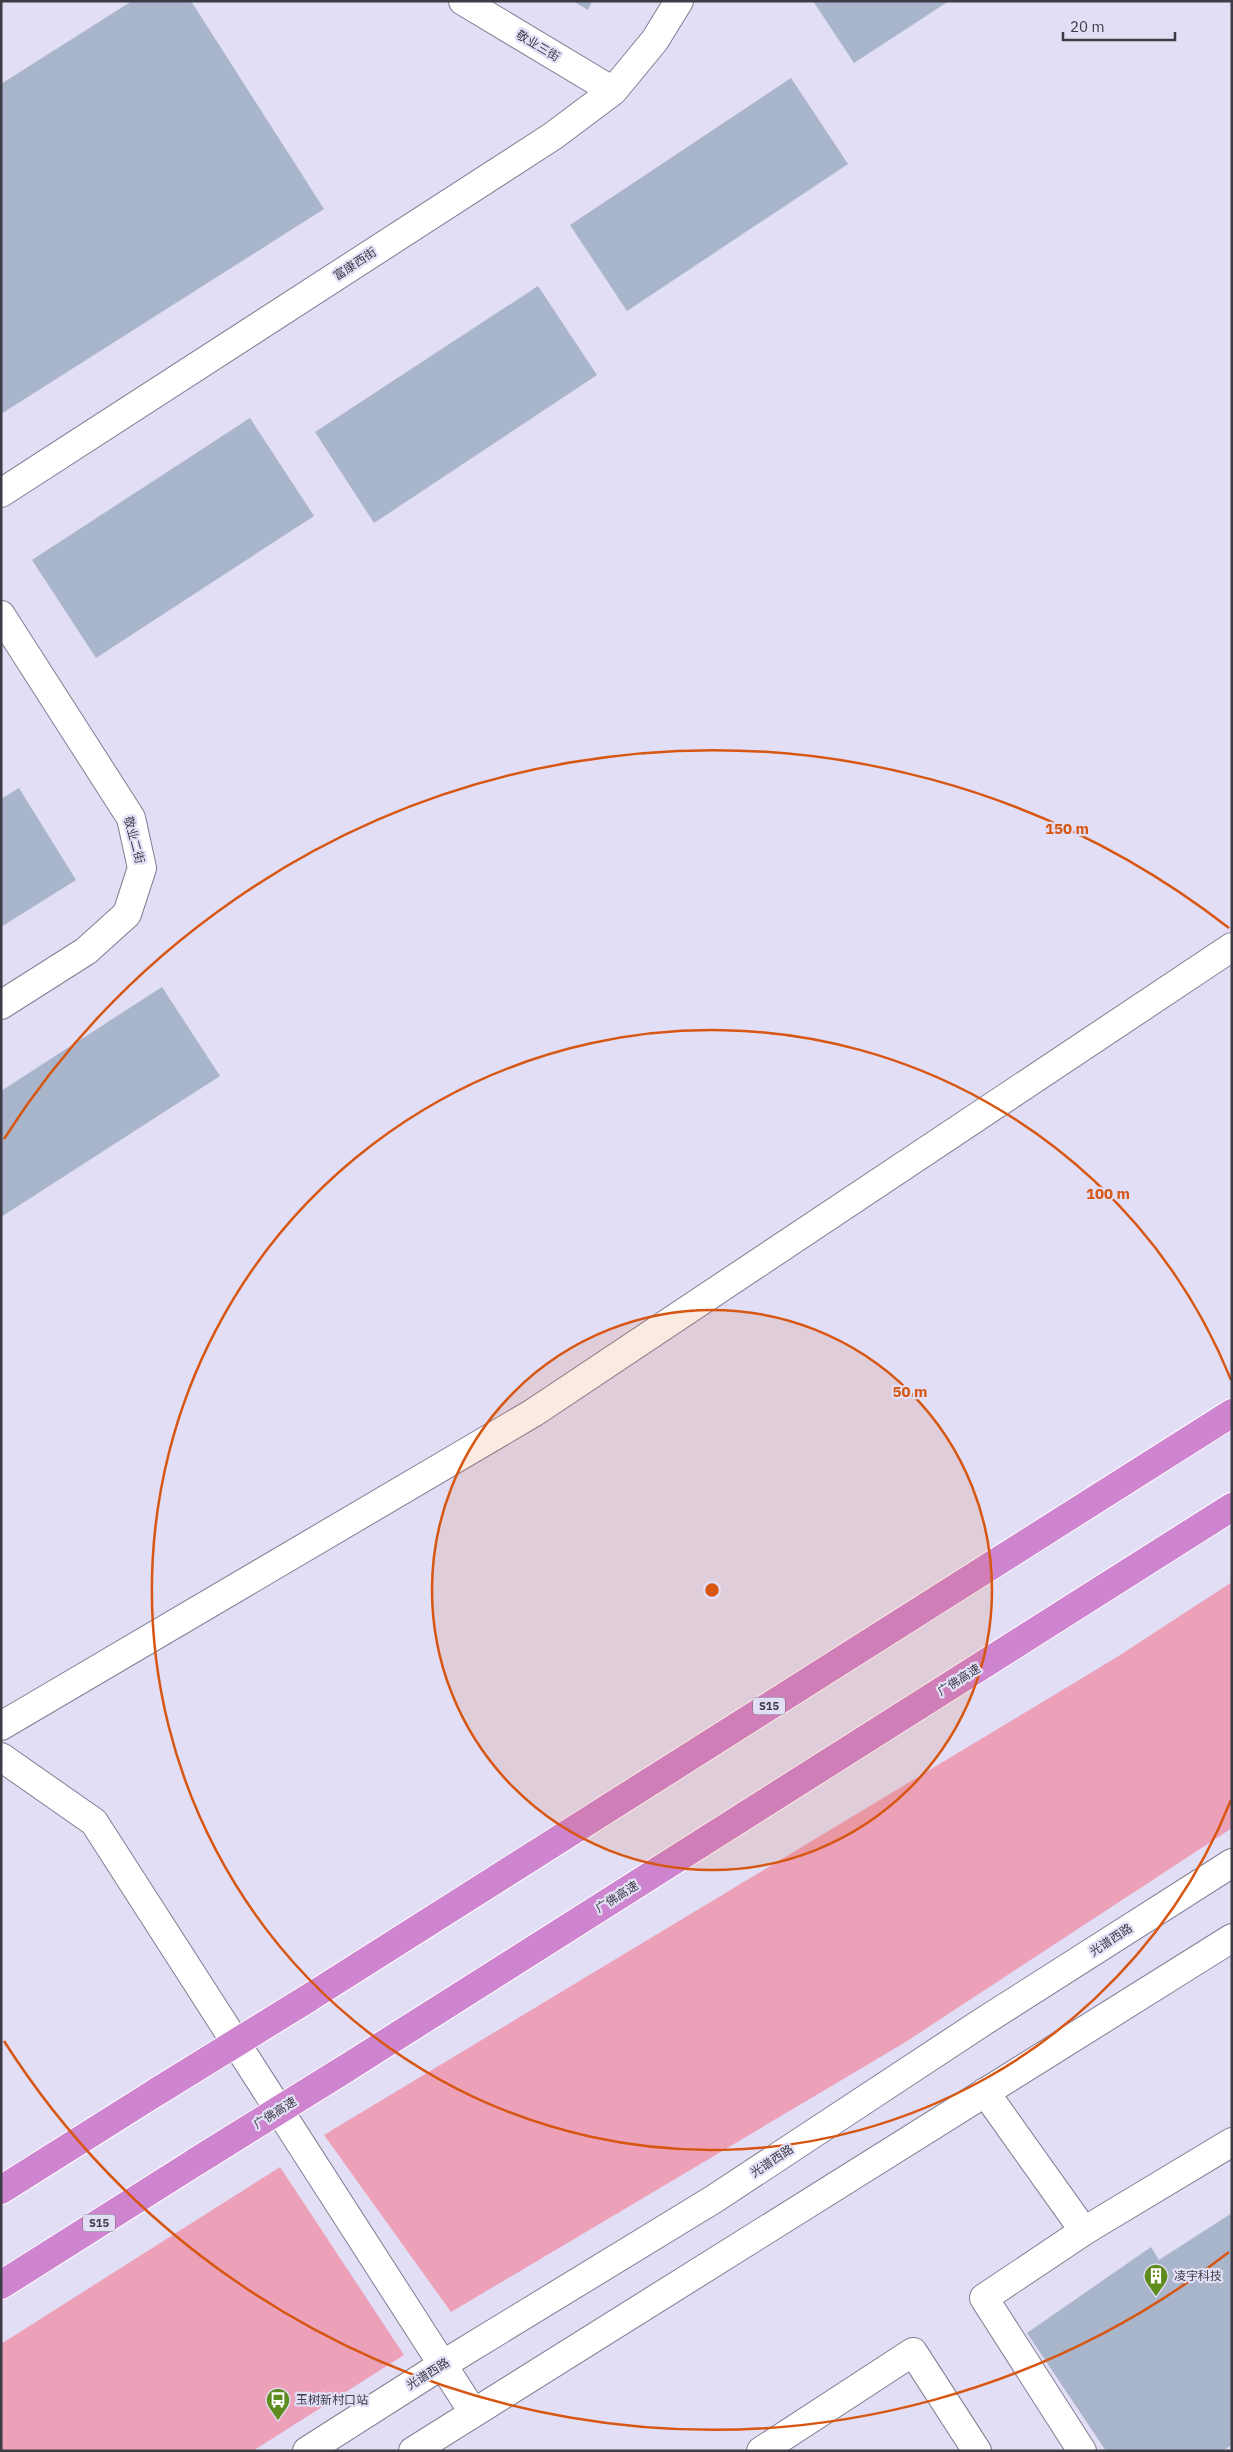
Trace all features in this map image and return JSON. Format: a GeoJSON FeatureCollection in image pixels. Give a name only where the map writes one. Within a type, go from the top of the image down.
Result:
{"type":"FeatureCollection","features":[{"type":"Feature","properties":{"kind":"highway","name":"S15"},"geometry":{"type":"LineString","coordinates":[[1,2190],[307,1999],[1232,1413]]}},
{"type":"Feature","properties":{"kind":"highway","name":"广佛高速"},"geometry":{"type":"LineString","coordinates":[[1,2285],[1232,1507]]}},
{"type":"Feature","properties":{"kind":"street","name":"敬业三街"},"geometry":{"type":"LineString","coordinates":[[463,1],[614,90]]}},
{"type":"Feature","properties":{"kind":"street","name":"富康西街"},"geometry":{"type":"LineString","coordinates":[[1,493],[553,136],[614,90],[655,40],[679,1]]}},
{"type":"Feature","properties":{"kind":"street","name":"敬业二街"},"geometry":{"type":"LineString","coordinates":[[1,615],[131,818],[142,868],[127,914],[86,951],[1,1005]]}},
{"type":"Feature","properties":{"kind":"street"},"geometry":{"type":"LineString","coordinates":[[1,1726],[533,1413],[1232,947]]}},
{"type":"Feature","properties":{"kind":"street"},"geometry":{"type":"LineString","coordinates":[[1,1757],[94,1822],[473,2412]]}},
{"type":"Feature","properties":{"kind":"street","name":"光谱西路"},"geometry":{"type":"LineString","coordinates":[[307,2451],[442,2365],[714,2200],[973,2028],[1232,1863]]}},
{"type":"Feature","properties":{"kind":"street"},"geometry":{"type":"LineString","coordinates":[[413,2451],[1232,1938]]}},
{"type":"Feature","properties":{"kind":"street"},"geometry":{"type":"LineString","coordinates":[[985,2092],[1084,2231]]}},
{"type":"Feature","properties":{"kind":"street"},"geometry":{"type":"LineString","coordinates":[[1082,2451],[984,2298],[1084,2231],[1232,2142]]}},
{"type":"Feature","properties":{"kind":"street"},"geometry":{"type":"LineString","coordinates":[[761,2451],[913,2352],[976,2451]]}},
{"type":"Feature","properties":{"kind":"shaded area"},"geometry":{"type":"Polygon","coordinates":[[[1232,1582],[1232,1828],[904,2043],[451,2312],[324,2135],[1117,1657],[1232,1582]]]}},
{"type":"Feature","properties":{"kind":"shaded area"},"geometry":{"type":"Polygon","coordinates":[[[280,2167],[404,2355],[253,2451],[1,2451],[1,2344],[280,2167]]]}},
{"type":"Feature","properties":{"kind":"building"},"geometry":{"type":"Polygon","coordinates":[[[132,1],[191,1],[324,209],[1,414],[1,84],[132,1]]]}},
{"type":"Feature","properties":{"kind":"building"},"geometry":{"type":"Polygon","coordinates":[[[573,1],[592,1],[588,10],[573,1]]]}},
{"type":"Feature","properties":{"kind":"building"},"geometry":{"type":"Polygon","coordinates":[[[813,1],[949,1],[854,63],[813,1]]]}},
{"type":"Feature","properties":{"kind":"building"},"geometry":{"type":"Polygon","coordinates":[[[791,78],[848,164],[627,311],[570,225],[791,78]]]}},
{"type":"Feature","properties":{"kind":"building"},"geometry":{"type":"Polygon","coordinates":[[[538,286],[597,375],[374,523],[315,432],[538,286]]]}},
{"type":"Feature","properties":{"kind":"building"},"geometry":{"type":"Polygon","coordinates":[[[250,418],[314,516],[96,658],[32,560],[250,418]]]}},
{"type":"Feature","properties":{"kind":"building"},"geometry":{"type":"Polygon","coordinates":[[[19,788],[76,880],[1,927],[1,799],[19,788]]]}},
{"type":"Feature","properties":{"kind":"building"},"geometry":{"type":"Polygon","coordinates":[[[162,987],[220,1076],[1,1217],[1,1091],[162,987]]]}},
{"type":"Feature","properties":{"kind":"building","name":"凌宇科技"},"geometry":{"type":"Polygon","coordinates":[[[1232,2213],[1232,2445],[1222,2451],[1106,2451],[1027,2333],[1151,2247],[1159,2260],[1232,2213]]]}},
{"type":"Feature","properties":{"kind":"place","name":"凌宇科技"},"geometry":{"type":"Point","coordinates":[1156,2297]}},
{"type":"Feature","properties":{"kind":"place","name":"玉树新村口站"},"geometry":{"type":"Point","coordinates":[278,2421]}}]}
